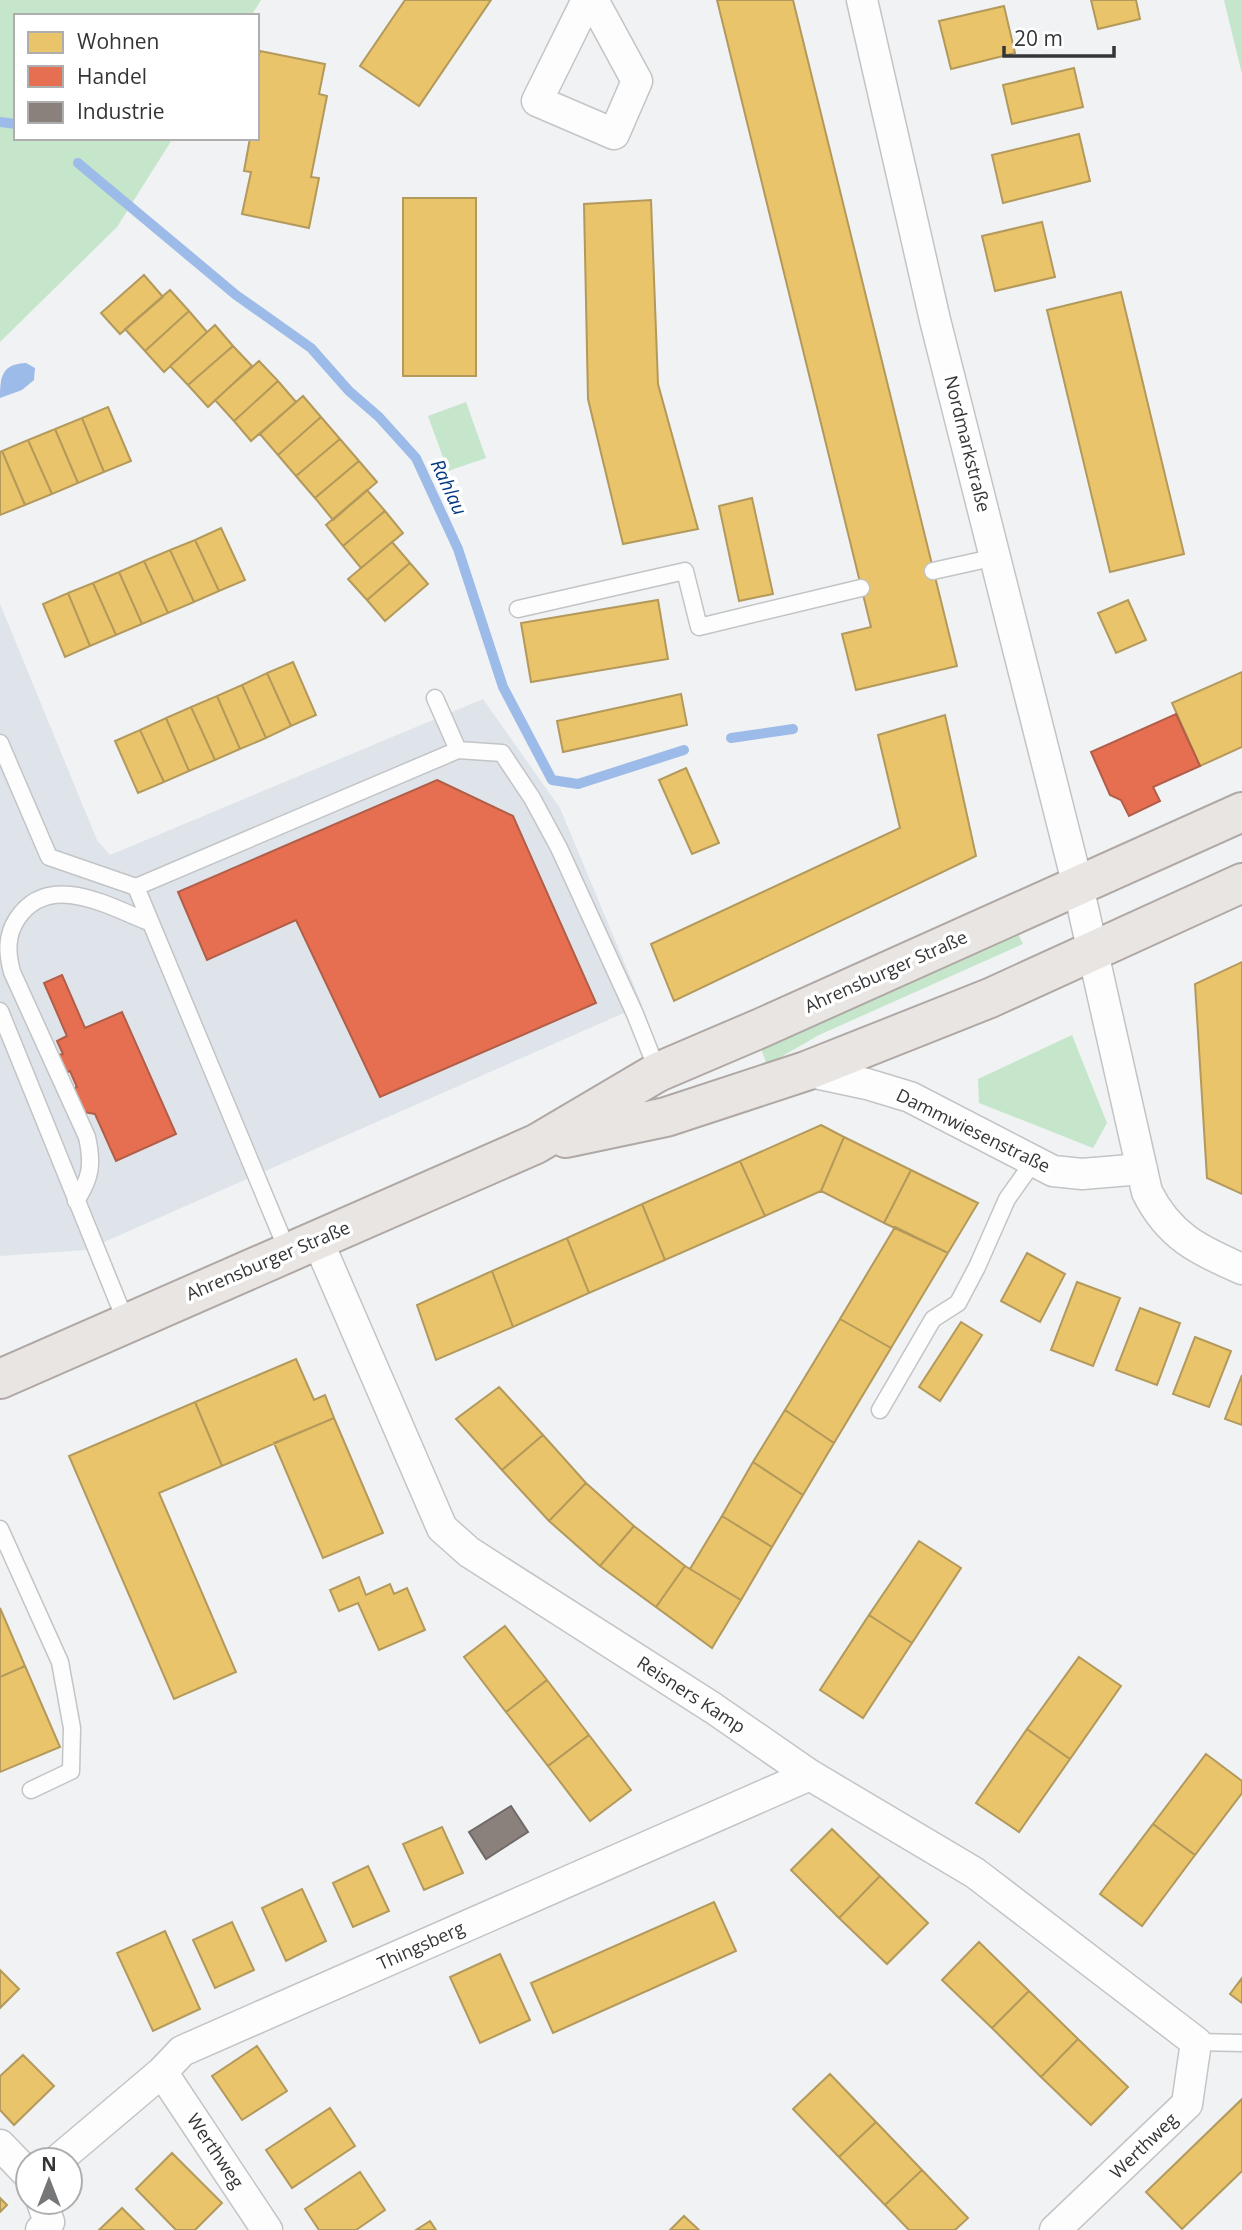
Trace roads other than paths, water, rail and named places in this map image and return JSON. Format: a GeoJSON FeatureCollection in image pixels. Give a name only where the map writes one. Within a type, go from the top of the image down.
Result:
{"type":"FeatureCollection","features":[{"type":"Feature","properties":{"kind":"main road","name":"Ahrensburger Straße"},"geometry":{"type":"LineString","coordinates":[[0,1379],[536,1144],[658,1072],[1242,812]]}},
{"type":"Feature","properties":{"kind":"main road","name":"Ahrensburger Straße"},"geometry":{"type":"LineString","coordinates":[[536,1144],[666,1117],[806,1071],[990,998],[1242,883]]}},
{"type":"Feature","properties":{"kind":"street"},"geometry":{"type":"LineString","coordinates":[[587,0],[537,101],[614,134],[637,81],[593,0]]}},
{"type":"Feature","properties":{"kind":"street","name":"Nordmarkstraße"},"geometry":{"type":"LineString","coordinates":[[862,0],[935,320],[1094,951]]}},
{"type":"Feature","properties":{"kind":"street"},"geometry":{"type":"LineString","coordinates":[[1094,951],[1147,1192],[1156,1211],[1172,1230],[1200,1251],[1242,1269]]}},
{"type":"Feature","properties":{"kind":"street","name":"Dammwiesenstraße"},"geometry":{"type":"LineString","coordinates":[[806,1071],[867,1084],[910,1097],[1053,1171],[1069,1174],[1142,1169]]}},
{"type":"Feature","properties":{"kind":"street","name":"Reisners Kamp"},"geometry":{"type":"LineString","coordinates":[[302,1245],[442,1528],[469,1552],[713,1708],[810,1776],[975,1873],[1196,2042]]}},
{"type":"Feature","properties":{"kind":"street","name":"Thingsberg"},"geometry":{"type":"LineString","coordinates":[[75,2146],[162,2073],[182,2051],[810,1776]]}},
{"type":"Feature","properties":{"kind":"street","name":"Werthweg"},"geometry":{"type":"LineString","coordinates":[[1055,2230],[1187,2104],[1196,2042]]}},
{"type":"Feature","properties":{"kind":"street","name":"Werthweg"},"geometry":{"type":"LineString","coordinates":[[162,2073],[267,2230]]}},
{"type":"Feature","properties":{"kind":"street"},"geometry":{"type":"LineString","coordinates":[[0,2145],[14,2160]]}},
{"type":"Feature","properties":{"kind":"street"},"geometry":{"type":"LineString","coordinates":[[41,2230],[49,2222],[47,2216]]}},
{"type":"Feature","properties":{"kind":"lane"},"geometry":{"type":"LineString","coordinates":[[933,571],[996,557]]}},
{"type":"Feature","properties":{"kind":"lane"},"geometry":{"type":"LineString","coordinates":[[519,609],[685,571],[699,627],[861,588]]}},
{"type":"Feature","properties":{"kind":"lane"},"geometry":{"type":"LineString","coordinates":[[435,698],[458,750]]}},
{"type":"Feature","properties":{"kind":"lane"},"geometry":{"type":"LineString","coordinates":[[0,743],[49,858],[136,887],[458,750],[502,753],[532,798],[559,848],[635,1014],[658,1072]]}},
{"type":"Feature","properties":{"kind":"lane"},"geometry":{"type":"LineString","coordinates":[[136,887],[302,1245]]}},
{"type":"Feature","properties":{"kind":"lane"},"geometry":{"type":"LineString","coordinates":[[76,1200],[85,1188],[90,1174],[91,1155],[87,1137],[12,972],[8,943],[12,926],[22,912],[43,897],[62,893],[81,895],[151,923]]}},
{"type":"Feature","properties":{"kind":"lane"},"geometry":{"type":"LineString","coordinates":[[0,1011],[126,1322]]}},
{"type":"Feature","properties":{"kind":"lane"},"geometry":{"type":"LineString","coordinates":[[880,1410],[933,1319],[958,1303],[1007,1199],[1034,1161]]}},
{"type":"Feature","properties":{"kind":"lane"},"geometry":{"type":"LineString","coordinates":[[0,1529],[60,1662],[72,1728],[71,1771],[31,1790]]}},
{"type":"Feature","properties":{"kind":"lane"},"geometry":{"type":"LineString","coordinates":[[1196,2042],[1242,2043]]}},
{"type":"Feature","properties":{"kind":"water"},"geometry":{"type":"Polygon","coordinates":[[[26,363],[35,368],[34,380],[22,390],[0,398],[4,373],[12,366],[26,363]]]}},
{"type":"Feature","properties":{"kind":"waterway","name":"Rahlau"},"geometry":{"type":"LineString","coordinates":[[0,122],[14,124]]}},
{"type":"Feature","properties":{"kind":"waterway","name":"Rahlau"},"geometry":{"type":"LineString","coordinates":[[78,163],[236,295],[311,348],[349,391],[379,417],[416,458],[458,549],[503,687],[552,780],[578,784],[684,750]]}},
{"type":"Feature","properties":{"kind":"waterway","name":"Rahlau"},"geometry":{"type":"LineString","coordinates":[[731,738],[793,729]]}}]}
